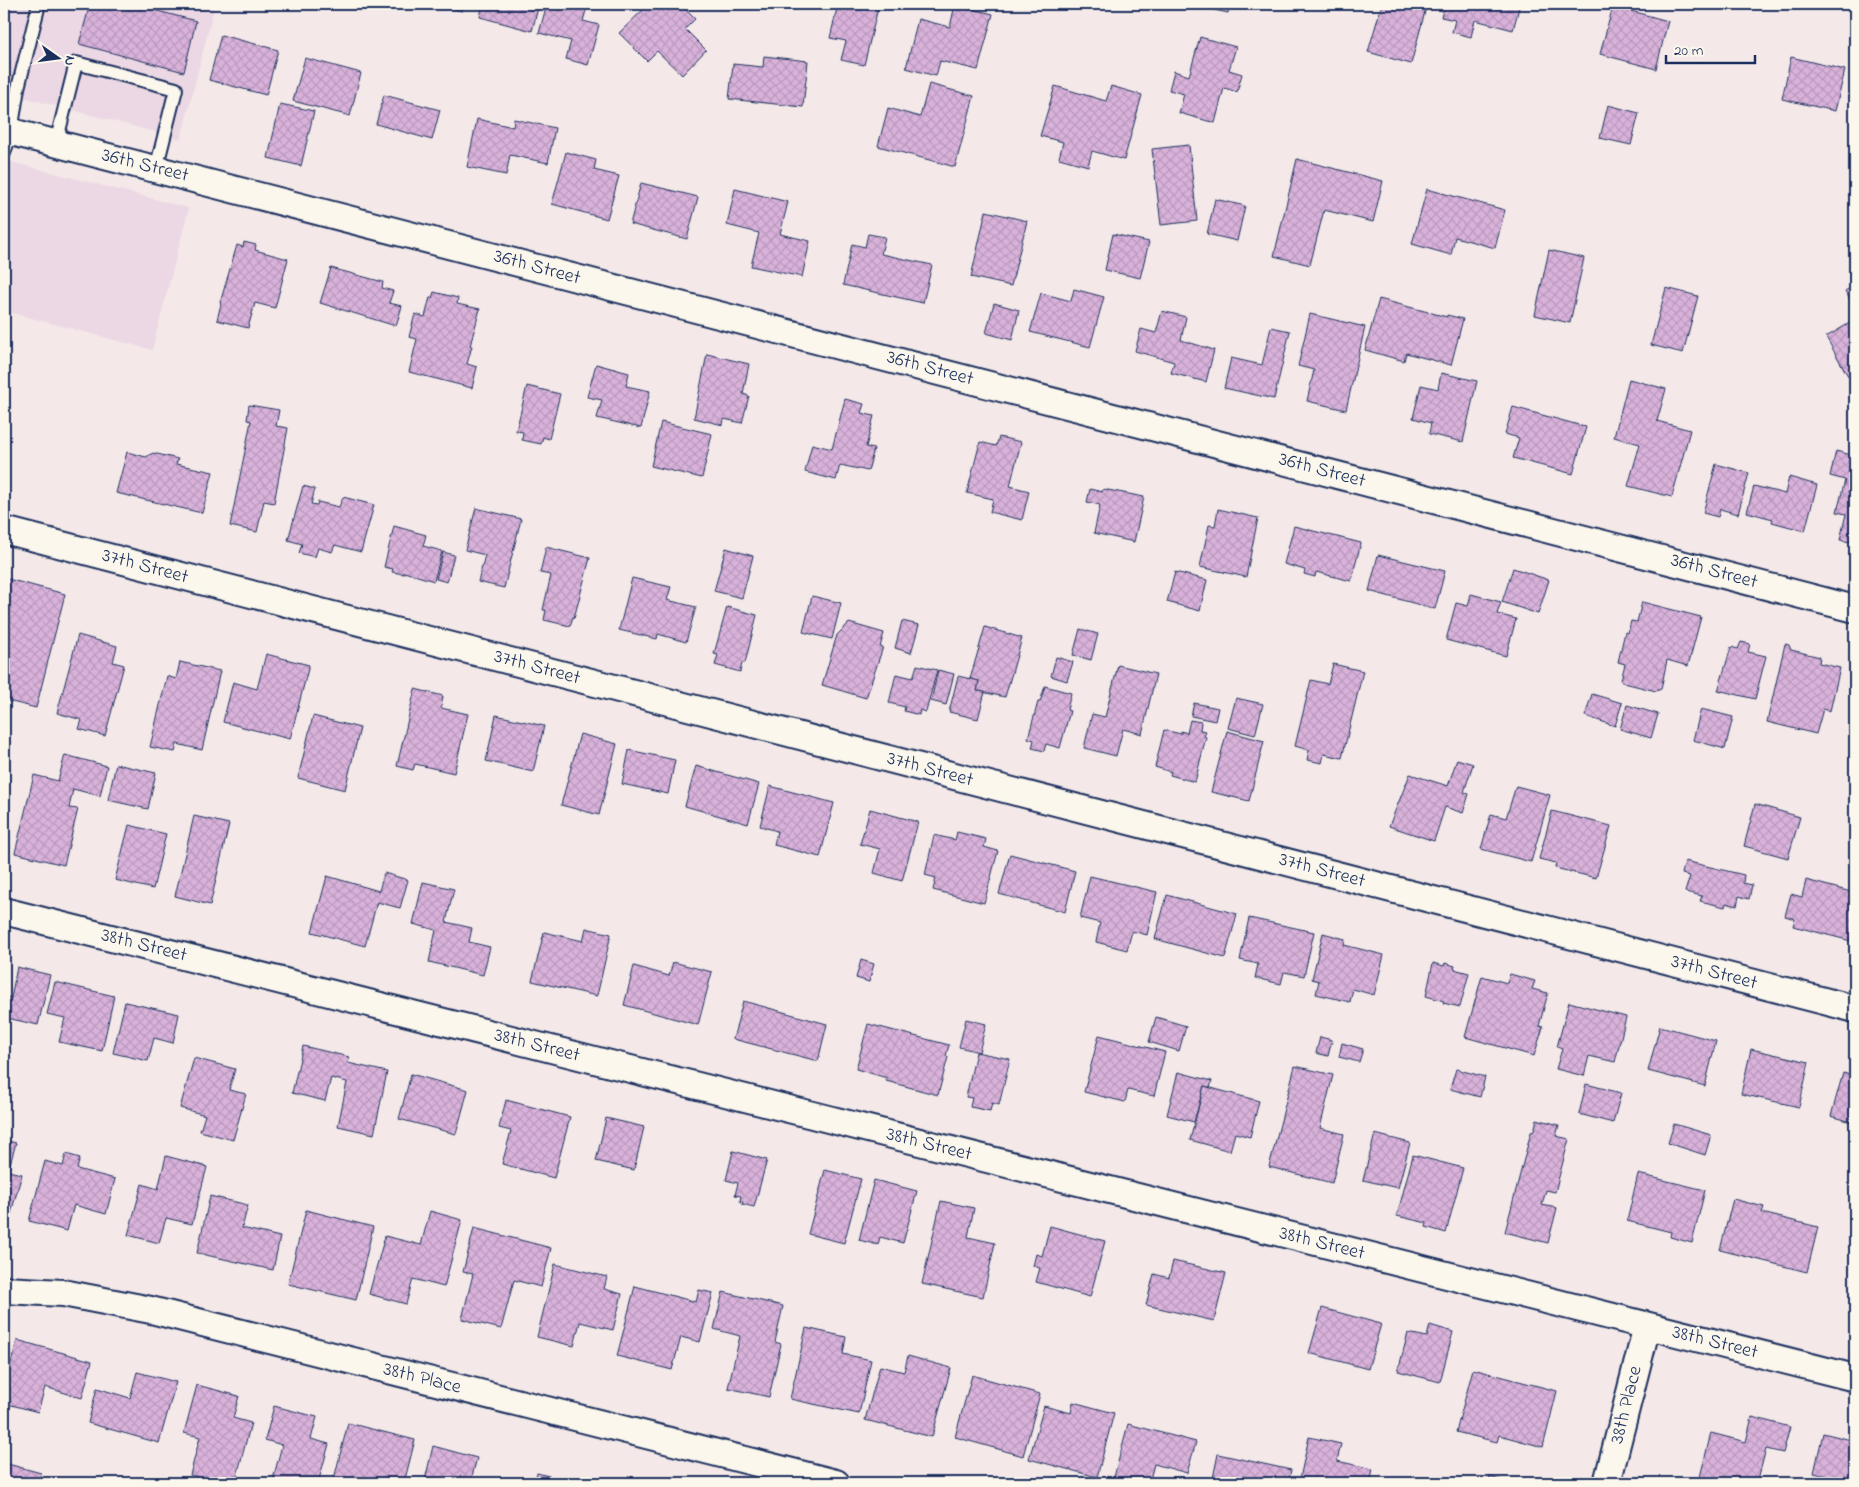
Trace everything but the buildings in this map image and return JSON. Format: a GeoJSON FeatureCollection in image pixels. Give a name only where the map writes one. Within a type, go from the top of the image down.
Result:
{"type":"FeatureCollection","features":[{"type":"Feature","properties":{"kind":"street","name":"36th Street"},"geometry":{"type":"LineString","coordinates":[[6,138],[56,143],[1855,609]]}},
{"type":"Feature","properties":{"kind":"street","name":"37th Street"},"geometry":{"type":"LineString","coordinates":[[4,530],[1855,1009]]}},
{"type":"Feature","properties":{"kind":"street","name":"38th Street"},"geometry":{"type":"LineString","coordinates":[[4,911],[1855,1378]]}},
{"type":"Feature","properties":{"kind":"street","name":"38th Place"},"geometry":{"type":"LineString","coordinates":[[4,1290],[62,1294],[151,1310],[836,1483]]}},
{"type":"Feature","properties":{"kind":"street","name":"38th Place"},"geometry":{"type":"LineString","coordinates":[[1607,1483],[1647,1326]]}},
{"type":"Feature","properties":{"kind":"lane"},"geometry":{"type":"LineString","coordinates":[[6,138],[38,4]]}},
{"type":"Feature","properties":{"kind":"lane"},"geometry":{"type":"LineString","coordinates":[[56,143],[76,63],[158,84],[176,89],[156,169]]}},
{"type":"Feature","properties":{"kind":"shaded area"},"geometry":{"type":"Polygon","coordinates":[[[4,4],[215,4],[181,139],[4,92],[4,4]]]}},
{"type":"Feature","properties":{"kind":"shaded area"},"geometry":{"type":"Polygon","coordinates":[[[4,160],[189,208],[152,350],[12,313],[4,344],[4,160]]]}}]}
